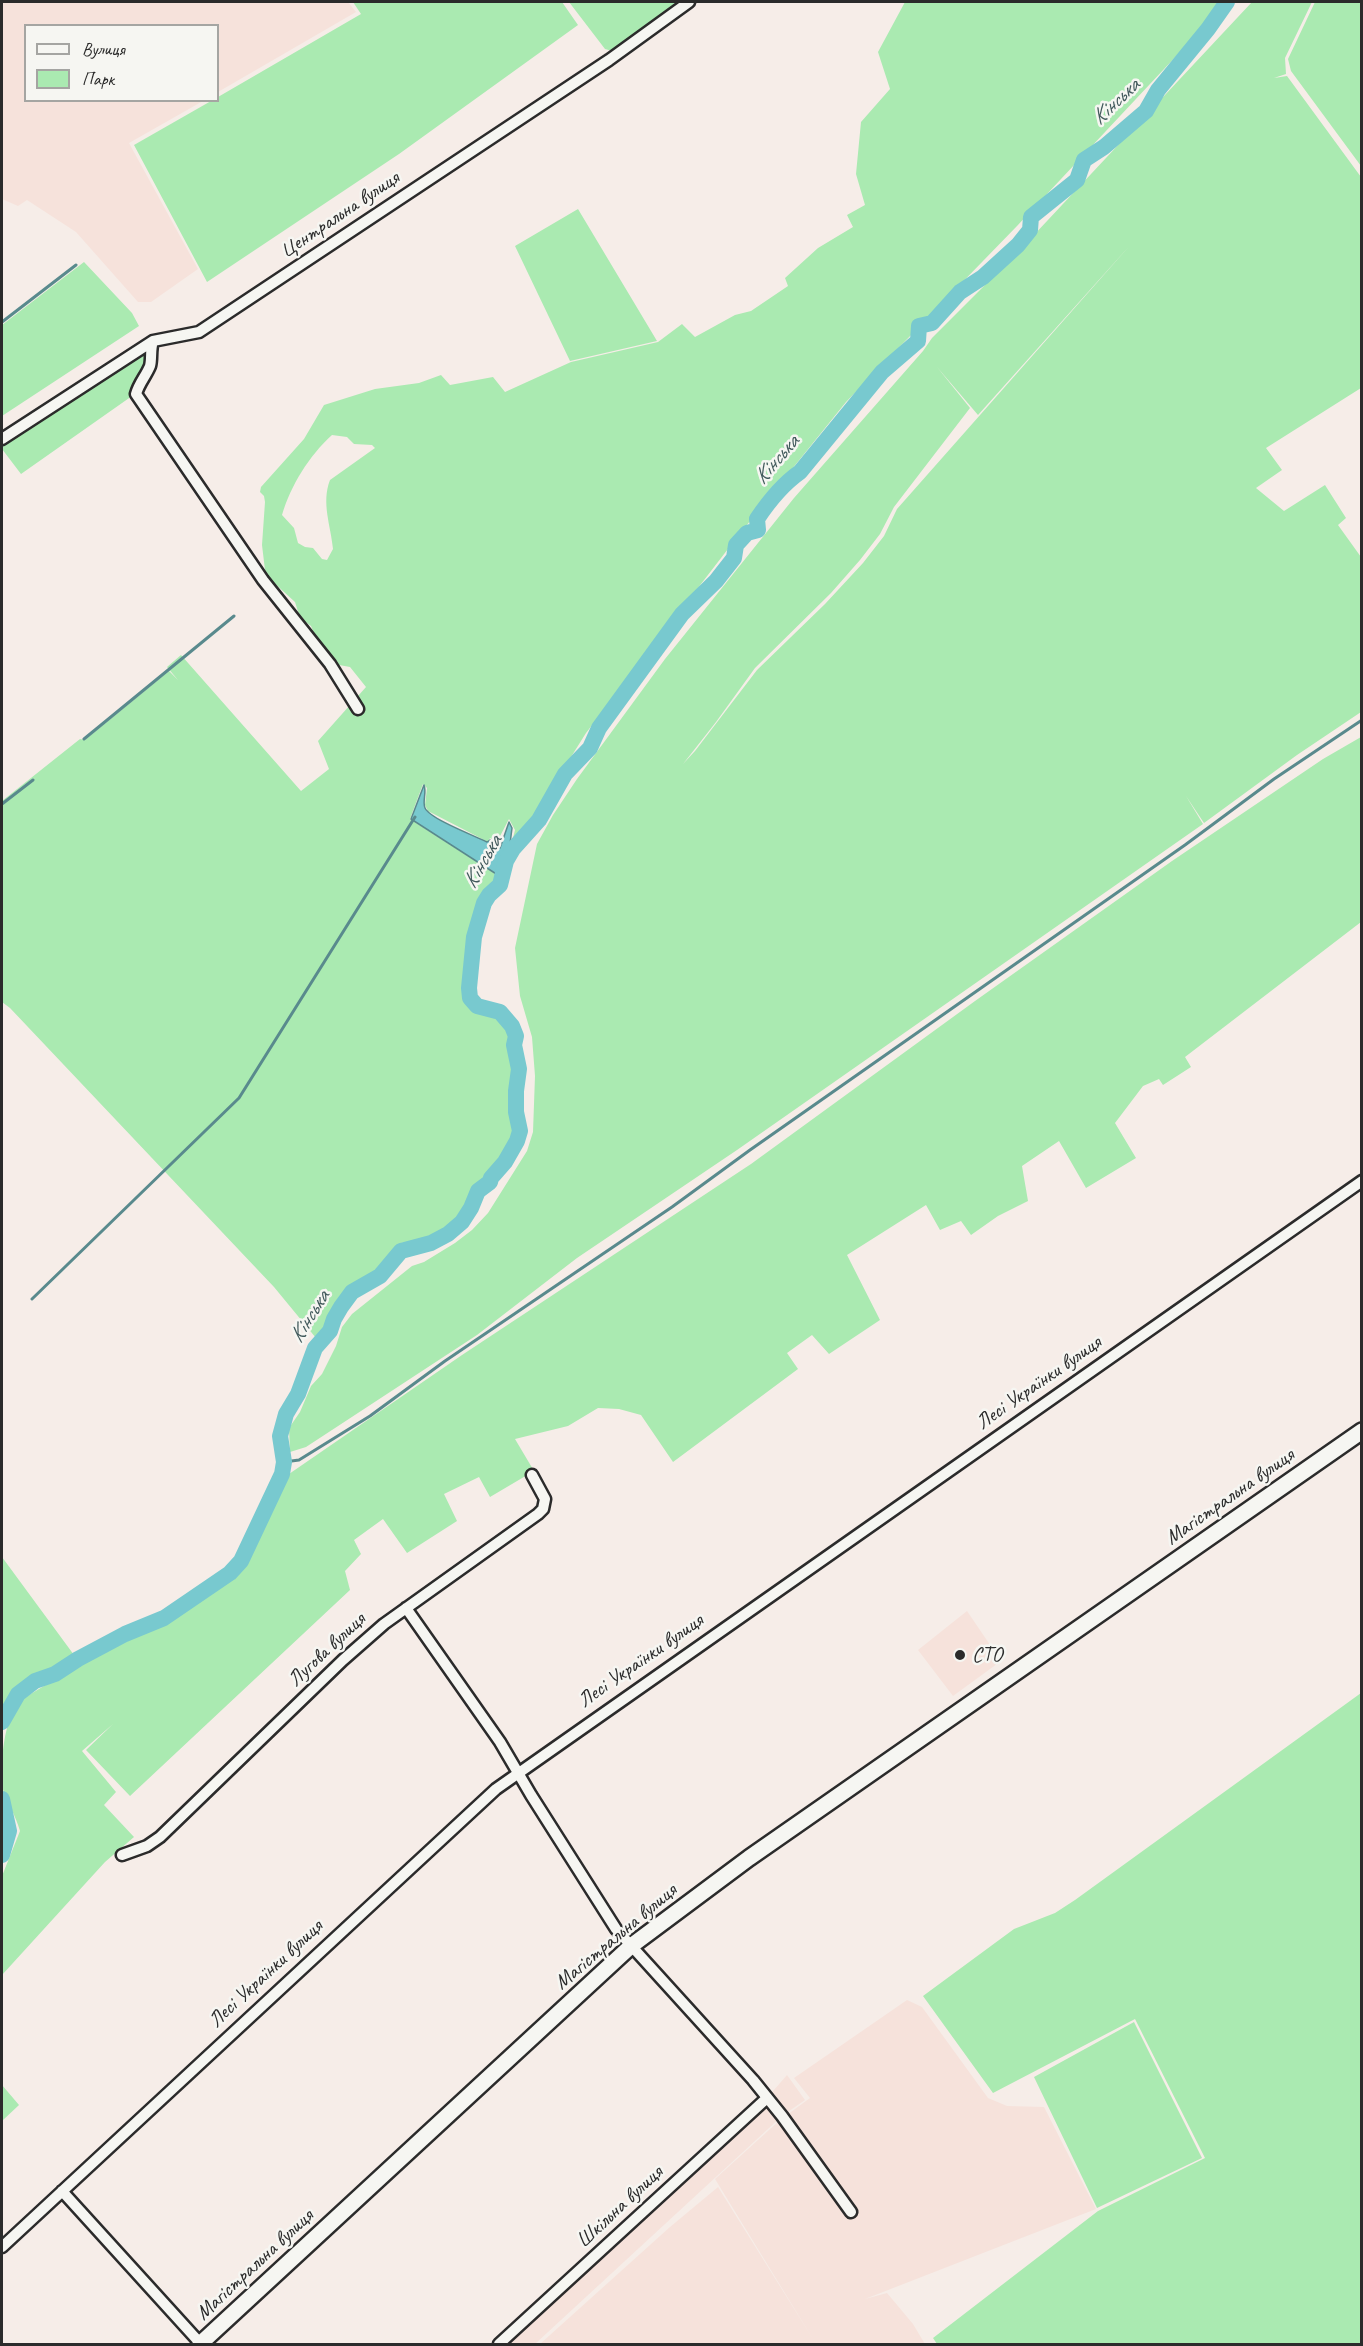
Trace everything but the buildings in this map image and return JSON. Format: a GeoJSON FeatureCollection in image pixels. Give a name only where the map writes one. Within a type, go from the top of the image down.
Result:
{"type":"FeatureCollection","features":[{"type":"Feature","properties":{"kind":"main road","name":"Магістральна вулиця"},"geometry":{"type":"LineString","coordinates":[[201,2344],[631,1946],[749,1858],[1362,1431]]}},
{"type":"Feature","properties":{"kind":"street","name":"Центральна вулиця"},"geometry":{"type":"LineString","coordinates":[[2,439],[153,341],[199,332],[609,60],[689,2]]}},
{"type":"Feature","properties":{"kind":"street"},"geometry":{"type":"LineString","coordinates":[[153,341],[149,353],[151,363],[136,394],[256,570],[330,664],[358,709]]}},
{"type":"Feature","properties":{"kind":"street","name":"Лесі Українки вулиця"},"geometry":{"type":"LineString","coordinates":[[2,2247],[464,1817],[517,1772],[1362,1181]]}},
{"type":"Feature","properties":{"kind":"street","name":"Лугова вулиця"},"geometry":{"type":"LineString","coordinates":[[122,1855],[147,1846],[160,1837],[343,1660],[384,1624],[543,1509],[545,1499],[532,1475]]}},
{"type":"Feature","properties":{"kind":"street"},"geometry":{"type":"LineString","coordinates":[[406,1608],[500,1742],[612,1922],[631,1946],[739,2063],[851,2212]]}},
{"type":"Feature","properties":{"kind":"street","name":"Шкільна вулиця"},"geometry":{"type":"LineString","coordinates":[[499,2344],[767,2098]]}},
{"type":"Feature","properties":{"kind":"street"},"geometry":{"type":"LineString","coordinates":[[62,2191],[201,2344]]}},
{"type":"Feature","properties":{"kind":"shaded area"},"geometry":{"type":"Polygon","coordinates":[[[2,2],[348,2],[356,12],[219,91],[219,24],[24,24],[24,102],[201,102],[129,143],[198,269],[151,302],[138,302],[76,232],[27,200],[18,206],[2,199],[2,2]]]}},
{"type":"Feature","properties":{"kind":"shaded area","name":"СТО"},"geometry":{"type":"Polygon","coordinates":[[[967,1611],[1001,1661],[953,1696],[918,1650],[967,1611]]]}},
{"type":"Feature","properties":{"kind":"shaded area"},"geometry":{"type":"Polygon","coordinates":[[[907,2000],[922,2007],[988,2098],[1007,2106],[1044,2107],[1096,2209],[865,2299],[887,2293],[913,2324],[925,2344],[540,2344],[718,2187],[813,2339],[715,2179],[780,2120],[810,2098],[794,2078],[907,2000]]]}},
{"type":"Feature","properties":{"kind":"shaded area"},"geometry":{"type":"Polygon","coordinates":[[[787,2075],[805,2100],[782,2116],[535,2344],[499,2344],[767,2098],[787,2075]]]}},
{"type":"Feature","properties":{"kind":"green space"},"geometry":{"type":"Polygon","coordinates":[[[353,2],[562,2],[578,25],[399,154],[207,282],[134,145],[209,102],[219,102],[219,96],[361,14],[353,2]]]}},
{"type":"Feature","properties":{"kind":"green space"},"geometry":{"type":"Polygon","coordinates":[[[569,2],[680,2],[612,51],[605,49],[569,2]]]}},
{"type":"Feature","properties":{"kind":"green space"},"geometry":{"type":"Polygon","coordinates":[[[905,2],[1225,2],[1209,25],[1194,37],[1017,226],[846,402],[738,536],[586,733],[524,832],[512,842],[515,830],[509,819],[497,842],[490,838],[488,842],[428,811],[425,805],[427,788],[423,784],[410,819],[500,877],[499,882],[485,894],[476,915],[468,945],[465,989],[467,1000],[474,1011],[503,1019],[510,1033],[514,1072],[514,1139],[511,1146],[474,1190],[468,1208],[451,1227],[429,1239],[401,1243],[374,1273],[353,1288],[316,1338],[274,1287],[2,1002],[2,801],[80,739],[85,740],[169,671],[178,680],[167,667],[181,655],[301,791],[329,769],[318,741],[366,687],[350,667],[334,664],[331,661],[311,626],[300,618],[295,602],[272,581],[265,570],[262,545],[265,502],[260,492],[261,487],[304,439],[324,405],[375,389],[419,383],[441,375],[450,385],[493,377],[505,392],[571,362],[658,342],[682,324],[695,337],[735,315],[751,311],[788,286],[785,278],[818,248],[853,227],[847,215],[865,205],[856,174],[861,122],[890,89],[878,52],[905,2]],[[332,435],[316,452],[296,482],[282,515],[294,528],[298,543],[313,548],[322,559],[327,560],[333,549],[326,506],[330,480],[375,448],[372,445],[354,444],[347,437],[332,435]]]}},
{"type":"Feature","properties":{"kind":"green space"},"geometry":{"type":"Polygon","coordinates":[[[1252,2],[1312,2],[1285,58],[1286,74],[1274,78],[1287,76],[1361,177],[1361,388],[1266,448],[1282,470],[1256,488],[1284,511],[1325,485],[1346,518],[1338,525],[1361,557],[1361,712],[1297,755],[1204,823],[1186,796],[1203,824],[737,1150],[577,1258],[477,1335],[306,1447],[290,1452],[289,1428],[300,1412],[311,1386],[322,1374],[336,1346],[342,1327],[352,1314],[412,1266],[424,1262],[472,1230],[488,1213],[527,1151],[533,1132],[535,1076],[532,1037],[520,996],[515,948],[537,844],[553,815],[665,659],[794,498],[932,338],[1018,252],[1252,2]],[[1132,243],[978,415],[937,367],[970,408],[894,507],[880,534],[860,560],[831,593],[755,668],[683,764],[757,670],[825,604],[863,563],[884,536],[897,509],[1132,243]]]}},
{"type":"Feature","properties":{"kind":"green space"},"geometry":{"type":"Polygon","coordinates":[[[1315,2],[1361,2],[1361,166],[1291,71],[1288,59],[1315,2]]]}},
{"type":"Feature","properties":{"kind":"green space"},"geometry":{"type":"Polygon","coordinates":[[[578,209],[657,341],[570,361],[515,246],[578,209]]]}},
{"type":"Feature","properties":{"kind":"green space"},"geometry":{"type":"Polygon","coordinates":[[[84,262],[132,313],[139,326],[2,416],[2,325],[84,262]]]}},
{"type":"Feature","properties":{"kind":"green space"},"geometry":{"type":"Polygon","coordinates":[[[145,352],[147,366],[132,396],[21,474],[2,446],[145,352]]]}},
{"type":"Feature","properties":{"kind":"green space"},"geometry":{"type":"Polygon","coordinates":[[[1361,737],[1361,922],[1185,1057],[1191,1067],[1163,1085],[1159,1079],[1143,1086],[1115,1123],[1136,1158],[1086,1188],[1059,1141],[1022,1166],[1028,1201],[998,1216],[971,1235],[961,1221],[940,1230],[926,1205],[847,1255],[880,1320],[829,1354],[812,1335],[787,1353],[798,1369],[673,1462],[641,1415],[619,1409],[598,1408],[568,1426],[515,1439],[534,1471],[490,1497],[479,1477],[444,1494],[457,1521],[407,1553],[383,1519],[354,1540],[361,1554],[345,1571],[350,1590],[130,1796],[86,1750],[113,1724],[82,1751],[116,1792],[104,1805],[134,1837],[105,1862],[2,1975],[2,1876],[20,1831],[2,1787],[2,1766],[7,1730],[19,1701],[107,1648],[178,1617],[212,1594],[237,1573],[253,1548],[281,1486],[289,1474],[462,1355],[751,1164],[1172,861],[1323,759],[1361,737]]]}},
{"type":"Feature","properties":{"kind":"green space"},"geometry":{"type":"Polygon","coordinates":[[[2,1557],[74,1655],[17,1691],[2,1713],[2,1557]]]}},
{"type":"Feature","properties":{"kind":"green space"},"geometry":{"type":"Polygon","coordinates":[[[1361,1693],[1361,2344],[937,2344],[933,2338],[1098,2211],[1205,2158],[1135,2019],[993,2093],[923,1996],[1014,1929],[1055,1913],[1075,1900],[1361,1693]]]}},
{"type":"Feature","properties":{"kind":"green space"},"geometry":{"type":"Polygon","coordinates":[[[1134,2022],[1202,2158],[1097,2208],[1034,2077],[1134,2022]]]}},
{"type":"Feature","properties":{"kind":"green space"},"geometry":{"type":"Polygon","coordinates":[[[2,2085],[19,2105],[2,2121],[2,2085]]]}},
{"type":"Feature","properties":{"kind":"water"},"geometry":{"type":"Polygon","coordinates":[[[424,785],[425,808],[435,817],[463,832],[487,842],[490,840],[500,848],[509,822],[512,828],[510,844],[515,842],[520,846],[509,860],[504,879],[411,819],[424,785]]]}},
{"type":"Feature","properties":{"kind":"waterway","name":"Кінська"},"geometry":{"type":"LineString","coordinates":[[2,1722],[18,1694],[35,1681],[55,1674],[125,1634],[164,1618],[230,1573],[241,1561],[282,1474],[284,1462],[280,1436],[286,1414],[298,1394],[315,1348],[330,1331],[341,1307],[352,1292],[380,1276],[401,1251],[431,1243],[448,1234],[462,1222],[478,1191],[490,1182],[517,1141],[520,1131],[516,1112],[519,1069],[514,1045],[516,1036],[512,1026],[500,1012],[477,1006],[470,998],[469,988],[474,937],[484,903],[500,885],[506,861],[513,849],[539,820],[565,774],[590,748],[599,728],[682,614],[716,581],[734,558],[736,545],[747,533],[758,530],[757,519],[771,499],[800,472],[882,372],[918,341],[919,326],[932,323],[960,292],[983,277],[1018,245],[1030,230],[1031,217],[1077,180],[1084,160],[1104,147],[1146,111],[1158,90],[1227,2]]}},
{"type":"Feature","properties":{"kind":"waterway"},"geometry":{"type":"LineString","coordinates":[[2,322],[76,265]]}},
{"type":"Feature","properties":{"kind":"waterway"},"geometry":{"type":"LineString","coordinates":[[84,739],[234,616]]}},
{"type":"Feature","properties":{"kind":"waterway"},"geometry":{"type":"LineString","coordinates":[[284,1462],[299,1460],[370,1416],[445,1361],[672,1207],[1185,845],[1274,779],[1362,720]]}},
{"type":"Feature","properties":{"kind":"waterway"},"geometry":{"type":"LineString","coordinates":[[2,804],[33,780]]}},
{"type":"Feature","properties":{"kind":"waterway"},"geometry":{"type":"LineString","coordinates":[[32,1299],[239,1098],[415,817]]}},
{"type":"Feature","properties":{"kind":"waterway","name":"Кінська"},"geometry":{"type":"LineString","coordinates":[[2,1799],[9,1831],[2,1855]]}},
{"type":"Feature","properties":{"kind":"place","name":"СТО"},"geometry":{"type":"Point","coordinates":[960,1655]}}]}
